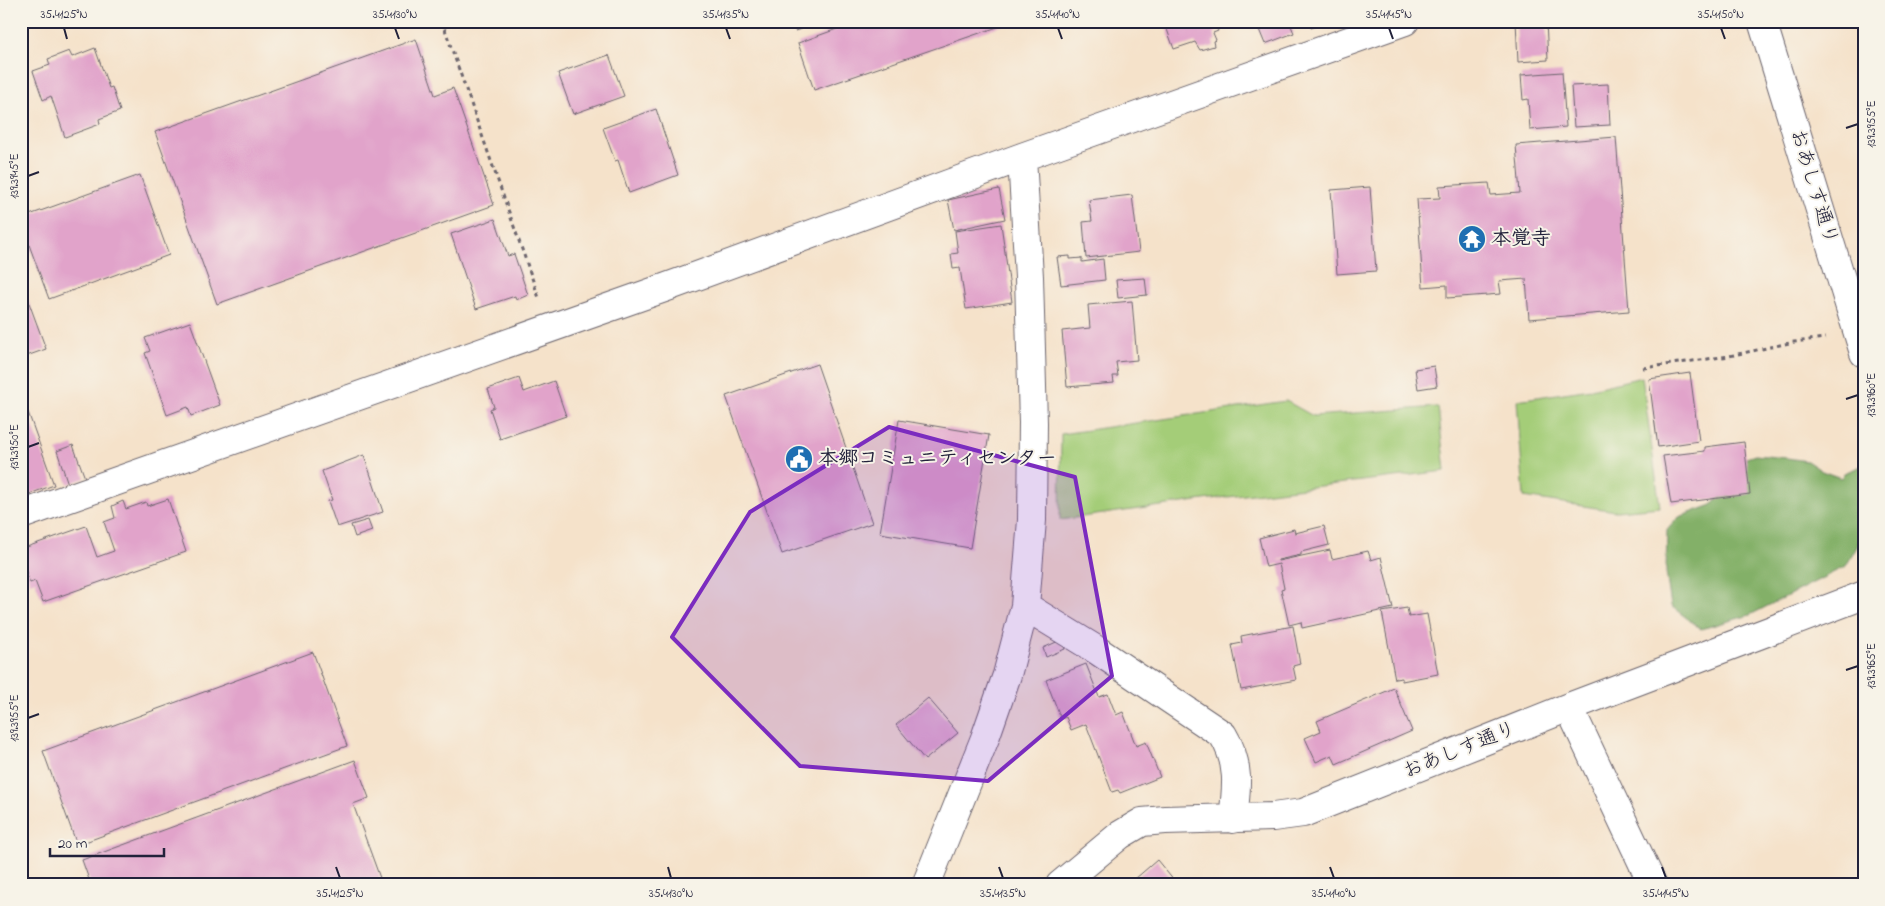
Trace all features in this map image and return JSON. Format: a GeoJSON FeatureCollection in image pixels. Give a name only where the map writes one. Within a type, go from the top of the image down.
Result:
{"type":"FeatureCollection","features":[{"type":"Feature","properties":{"kind":"street"},"geometry":{"type":"LineString","coordinates":[[21,515],[667,288],[1022,156],[1405,21]]}},
{"type":"Feature","properties":{"kind":"street","name":"おあしす通り"},"geometry":{"type":"LineString","coordinates":[[1762,21],[1861,343]]}},
{"type":"Feature","properties":{"kind":"street"},"geometry":{"type":"LineString","coordinates":[[926,885],[985,738],[1007,675],[1025,606],[1032,520],[1033,423],[1029,277],[1022,156]]}},
{"type":"Feature","properties":{"kind":"street","name":"おあしす通り"},"geometry":{"type":"LineString","coordinates":[[1060,885],[1120,835],[1142,822],[1273,817],[1303,813],[1570,707],[1864,595]]}},
{"type":"Feature","properties":{"kind":"street"},"geometry":{"type":"LineString","coordinates":[[1025,606],[1095,649],[1223,734],[1232,749],[1236,767],[1233,819]]}},
{"type":"Feature","properties":{"kind":"street"},"geometry":{"type":"LineString","coordinates":[[1570,707],[1653,885]]}},
{"type":"Feature","properties":{"kind":"path"},"geometry":{"type":"LineString","coordinates":[[442,21],[550,329]]}},
{"type":"Feature","properties":{"kind":"path"},"geometry":{"type":"LineString","coordinates":[[1643,368],[1729,356],[1794,342],[1861,343]]}},
{"type":"Feature","properties":{"kind":"highlighted area"},"geometry":{"type":"Polygon","coordinates":[[[889,427],[1075,477],[1112,676],[988,781],[800,766],[672,637],[750,512],[889,427]]]}},
{"type":"Feature","properties":{"kind":"green space"},"geometry":{"type":"Polygon","coordinates":[[[1642,377],[1660,507],[1616,511],[1524,497],[1517,400],[1591,389],[1642,377]]]}},
{"type":"Feature","properties":{"kind":"green space"},"geometry":{"type":"Polygon","coordinates":[[[1286,401],[1313,416],[1438,407],[1445,471],[1211,499],[1060,520],[1061,434],[1286,401]]]}},
{"type":"Feature","properties":{"kind":"green space"},"geometry":{"type":"Polygon","coordinates":[[[1755,455],[1807,461],[1822,471],[1841,478],[1844,473],[1864,465],[1864,511],[1858,545],[1846,566],[1750,615],[1701,629],[1671,606],[1666,572],[1667,530],[1679,517],[1712,505],[1728,486],[1735,462],[1755,455]]]}},
{"type":"Feature","properties":{"kind":"building"},"geometry":{"type":"Polygon","coordinates":[[[791,21],[822,21],[822,22],[795,31],[791,21]]]}},
{"type":"Feature","properties":{"kind":"building"},"geometry":{"type":"Polygon","coordinates":[[[859,21],[1012,22],[814,90],[798,43],[859,21]]]}},
{"type":"Feature","properties":{"kind":"building"},"geometry":{"type":"Polygon","coordinates":[[[1164,21],[1215,21],[1218,31],[1213,33],[1216,40],[1213,41],[1214,46],[1200,50],[1195,42],[1174,49],[1164,21]]]}},
{"type":"Feature","properties":{"kind":"building"},"geometry":{"type":"Polygon","coordinates":[[[1248,21],[1289,21],[1294,33],[1265,44],[1258,27],[1251,29],[1248,21]]]}},
{"type":"Feature","properties":{"kind":"building"},"geometry":{"type":"Polygon","coordinates":[[[1309,21],[1330,21],[1311,28],[1309,21]]]}},
{"type":"Feature","properties":{"kind":"building"},"geometry":{"type":"Polygon","coordinates":[[[1516,21],[1546,21],[1548,60],[1518,62],[1516,21]]]}},
{"type":"Feature","properties":{"kind":"building"},"geometry":{"type":"Polygon","coordinates":[[[416,39],[435,95],[453,88],[494,205],[217,304],[155,132],[416,39]]]}},
{"type":"Feature","properties":{"kind":"building"},"geometry":{"type":"Polygon","coordinates":[[[95,48],[109,88],[112,87],[120,111],[99,119],[100,124],[65,137],[51,96],[43,100],[33,71],[50,65],[48,59],[69,51],[72,57],[95,48]]]}},
{"type":"Feature","properties":{"kind":"building"},"geometry":{"type":"Polygon","coordinates":[[[609,55],[624,96],[573,114],[558,73],[609,55]]]}},
{"type":"Feature","properties":{"kind":"building"},"geometry":{"type":"Polygon","coordinates":[[[1562,72],[1566,127],[1530,130],[1528,99],[1523,100],[1521,75],[1562,72]]]}},
{"type":"Feature","properties":{"kind":"building"},"geometry":{"type":"Polygon","coordinates":[[[1608,84],[1610,125],[1574,127],[1571,86],[1608,84]]]}},
{"type":"Feature","properties":{"kind":"building"},"geometry":{"type":"Polygon","coordinates":[[[656,109],[678,175],[629,193],[618,160],[615,161],[603,128],[656,109]]]}},
{"type":"Feature","properties":{"kind":"building"},"geometry":{"type":"Polygon","coordinates":[[[1616,137],[1629,311],[1529,319],[1526,279],[1499,281],[1501,294],[1447,298],[1447,285],[1423,287],[1417,199],[1440,198],[1439,186],[1489,183],[1491,195],[1520,193],[1516,145],[1616,137]]]}},
{"type":"Feature","properties":{"kind":"building"},"geometry":{"type":"Polygon","coordinates":[[[140,175],[169,255],[49,299],[21,223],[21,218],[140,175]]]}},
{"type":"Feature","properties":{"kind":"building"},"geometry":{"type":"Polygon","coordinates":[[[1370,187],[1376,271],[1337,274],[1331,190],[1370,187]]]}},
{"type":"Feature","properties":{"kind":"building"},"geometry":{"type":"Polygon","coordinates":[[[999,189],[1005,219],[954,230],[948,200],[999,189]]]}},
{"type":"Feature","properties":{"kind":"building"},"geometry":{"type":"Polygon","coordinates":[[[1132,195],[1139,252],[1086,258],[1083,222],[1092,221],[1089,200],[1132,195]]]}},
{"type":"Feature","properties":{"kind":"building"},"geometry":{"type":"Polygon","coordinates":[[[495,219],[508,256],[514,254],[528,295],[516,300],[515,296],[476,309],[451,234],[495,219]]]}},
{"type":"Feature","properties":{"kind":"building"},"geometry":{"type":"Polygon","coordinates":[[[1001,224],[1012,302],[966,309],[960,268],[953,269],[951,254],[958,253],[955,231],[1001,224]]]}},
{"type":"Feature","properties":{"kind":"building"},"geometry":{"type":"Polygon","coordinates":[[[1070,256],[1070,259],[1082,258],[1082,262],[1103,259],[1105,280],[1061,285],[1057,257],[1070,256]]]}},
{"type":"Feature","properties":{"kind":"building"},"geometry":{"type":"Polygon","coordinates":[[[1145,278],[1147,295],[1118,298],[1116,280],[1145,278]]]}},
{"type":"Feature","properties":{"kind":"building"},"geometry":{"type":"Polygon","coordinates":[[[21,281],[46,349],[21,358],[21,281]]]}},
{"type":"Feature","properties":{"kind":"building"},"geometry":{"type":"Polygon","coordinates":[[[1132,301],[1137,360],[1116,362],[1118,376],[1113,376],[1114,383],[1067,387],[1062,331],[1090,328],[1088,305],[1132,301]]]}},
{"type":"Feature","properties":{"kind":"building"},"geometry":{"type":"Polygon","coordinates":[[[190,322],[220,405],[191,416],[188,407],[167,415],[145,353],[150,351],[145,338],[190,322]]]}},
{"type":"Feature","properties":{"kind":"building","name":"本郷コミュニティセンター"},"geometry":{"type":"Polygon","coordinates":[[[817,364],[872,523],[782,554],[726,396],[817,364]]]}},
{"type":"Feature","properties":{"kind":"building"},"geometry":{"type":"Polygon","coordinates":[[[1434,366],[1437,386],[1418,389],[1415,369],[1434,366]]]}},
{"type":"Feature","properties":{"kind":"building"},"geometry":{"type":"Polygon","coordinates":[[[1690,373],[1699,441],[1658,447],[1649,379],[1690,373]]]}},
{"type":"Feature","properties":{"kind":"building"},"geometry":{"type":"Polygon","coordinates":[[[519,378],[524,392],[554,381],[566,416],[500,439],[490,409],[494,407],[488,389],[519,378]]]}},
{"type":"Feature","properties":{"kind":"building"},"geometry":{"type":"Polygon","coordinates":[[[21,410],[23,414],[28,412],[54,485],[21,497],[21,410]]]}},
{"type":"Feature","properties":{"kind":"building"},"geometry":{"type":"Polygon","coordinates":[[[899,420],[989,435],[970,548],[880,533],[899,420]]]}},
{"type":"Feature","properties":{"kind":"building"},"geometry":{"type":"Polygon","coordinates":[[[1744,442],[1750,494],[1671,504],[1663,456],[1705,451],[1705,447],[1744,442]]]}},
{"type":"Feature","properties":{"kind":"building"},"geometry":{"type":"Polygon","coordinates":[[[73,445],[85,478],[68,484],[57,451],[73,445]]]}},
{"type":"Feature","properties":{"kind":"building"},"geometry":{"type":"Polygon","coordinates":[[[364,455],[383,512],[337,527],[328,501],[332,500],[322,471],[364,455]]]}},
{"type":"Feature","properties":{"kind":"building"},"geometry":{"type":"Polygon","coordinates":[[[168,499],[186,552],[43,602],[35,581],[30,583],[21,558],[21,549],[86,526],[97,557],[114,551],[104,522],[115,518],[112,506],[123,501],[126,509],[146,502],[147,506],[168,499]]]}},
{"type":"Feature","properties":{"kind":"building"},"geometry":{"type":"Polygon","coordinates":[[[368,520],[372,531],[355,537],[351,525],[368,520]]]}},
{"type":"Feature","properties":{"kind":"building"},"geometry":{"type":"Polygon","coordinates":[[[1324,526],[1329,545],[1301,552],[1301,555],[1278,561],[1330,550],[1332,559],[1368,551],[1371,560],[1381,557],[1393,608],[1302,628],[1301,622],[1289,625],[1281,589],[1284,588],[1279,564],[1266,567],[1259,538],[1294,529],[1295,533],[1324,526]]]}},
{"type":"Feature","properties":{"kind":"building"},"geometry":{"type":"Polygon","coordinates":[[[1407,608],[1409,617],[1427,614],[1438,674],[1402,681],[1402,678],[1395,679],[1382,612],[1407,608]]]}},
{"type":"Feature","properties":{"kind":"building"},"geometry":{"type":"Polygon","coordinates":[[[1293,626],[1300,664],[1293,666],[1296,680],[1241,690],[1232,645],[1242,643],[1241,636],[1293,626]]]}},
{"type":"Feature","properties":{"kind":"building"},"geometry":{"type":"Polygon","coordinates":[[[1061,640],[1065,649],[1046,657],[1043,648],[1061,640]]]}},
{"type":"Feature","properties":{"kind":"building"},"geometry":{"type":"Polygon","coordinates":[[[313,652],[347,746],[77,845],[43,751],[313,652]]]}},
{"type":"Feature","properties":{"kind":"building"},"geometry":{"type":"Polygon","coordinates":[[[1086,664],[1099,697],[1108,694],[1116,715],[1123,712],[1136,746],[1146,742],[1160,777],[1120,793],[1118,790],[1112,792],[1086,724],[1071,730],[1066,717],[1061,719],[1046,680],[1086,664]]]}},
{"type":"Feature","properties":{"kind":"building"},"geometry":{"type":"Polygon","coordinates":[[[1394,688],[1412,731],[1336,764],[1332,755],[1316,762],[1305,738],[1321,731],[1317,721],[1394,688]]]}},
{"type":"Feature","properties":{"kind":"building"},"geometry":{"type":"Polygon","coordinates":[[[928,698],[958,733],[925,760],[896,725],[928,698]]]}},
{"type":"Feature","properties":{"kind":"building"},"geometry":{"type":"Polygon","coordinates":[[[355,760],[369,798],[353,804],[380,878],[362,885],[91,885],[82,860],[355,760]]]}},
{"type":"Feature","properties":{"kind":"building"},"geometry":{"type":"Polygon","coordinates":[[[1157,860],[1175,882],[1172,885],[1128,885],[1157,860]]]}},
{"type":"Feature","properties":{"kind":"place","name":"本覚寺"},"geometry":{"type":"Point","coordinates":[1472,239]}},
{"type":"Feature","properties":{"kind":"place","name":"本郷コミュニティセンター"},"geometry":{"type":"Point","coordinates":[799,459]}}]}
